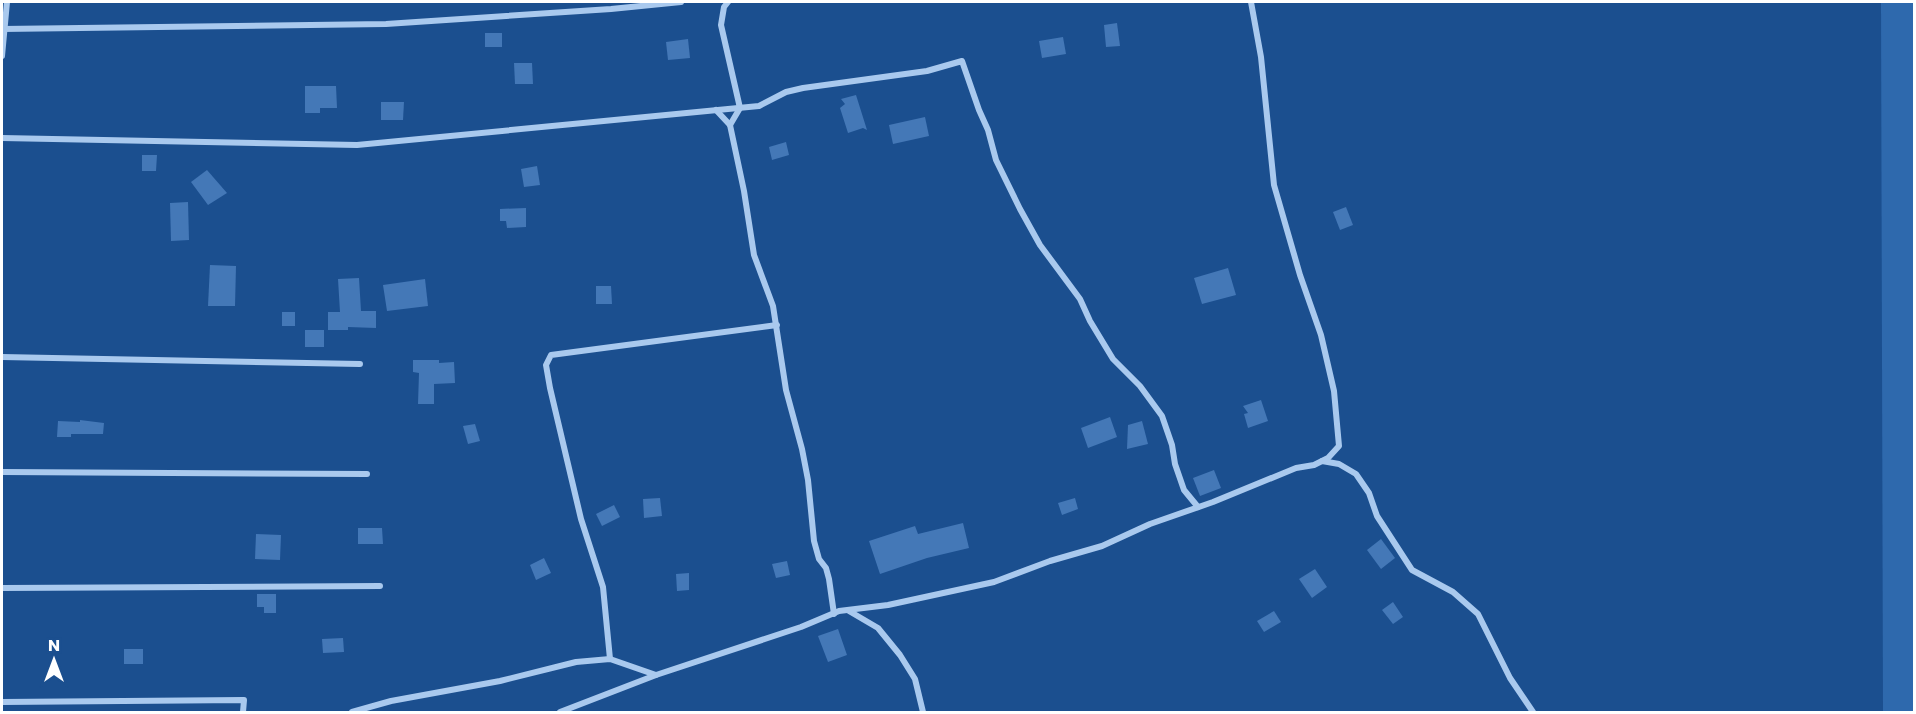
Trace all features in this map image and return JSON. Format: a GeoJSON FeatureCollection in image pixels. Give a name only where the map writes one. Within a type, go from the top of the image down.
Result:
{"type":"FeatureCollection","features":[{"type":"Feature","properties":{"kind":"street"},"geometry":{"type":"LineString","coordinates":[[2,56],[7,2]]}},
{"type":"Feature","properties":{"kind":"street"},"geometry":{"type":"LineString","coordinates":[[3,29],[386,24],[588,11],[681,2]]}},
{"type":"Feature","properties":{"kind":"street"},"geometry":{"type":"LineString","coordinates":[[728,2],[724,7],[722,25],[740,108],[730,125]]}},
{"type":"Feature","properties":{"kind":"street"},"geometry":{"type":"LineString","coordinates":[[560,712],[656,675],[834,614],[994,582],[1050,561],[1101,546],[1150,524],[1328,458],[1339,446],[1334,391],[1321,335],[1300,275],[1274,185],[1261,57],[1251,2]]}},
{"type":"Feature","properties":{"kind":"street"},"geometry":{"type":"LineString","coordinates":[[2,138],[357,145],[759,106],[786,92],[803,88],[927,71],[962,61],[988,130],[996,160],[1020,209],[1040,245],[1080,299],[1090,321],[1113,359],[1140,386],[1162,416],[1184,490],[1198,507]]}},
{"type":"Feature","properties":{"kind":"street"},"geometry":{"type":"LineString","coordinates":[[716,111],[730,125],[754,255],[773,306],[786,390],[808,480],[814,541],[819,559],[826,568],[834,614]]}},
{"type":"Feature","properties":{"kind":"street"},"geometry":{"type":"LineString","coordinates":[[610,659],[603,587],[581,519],[550,388],[546,365],[551,355],[777,325]]}},
{"type":"Feature","properties":{"kind":"street"},"geometry":{"type":"LineString","coordinates":[[2,357],[360,364]]}},
{"type":"Feature","properties":{"kind":"street"},"geometry":{"type":"LineString","coordinates":[[1322,461],[1339,464],[1356,474],[1369,493],[1377,516],[1412,570],[1453,592],[1478,614],[1509,678],[1533,712]]}},
{"type":"Feature","properties":{"kind":"street"},"geometry":{"type":"LineString","coordinates":[[2,472],[367,474]]}},
{"type":"Feature","properties":{"kind":"street"},"geometry":{"type":"LineString","coordinates":[[2,588],[380,586]]}},
{"type":"Feature","properties":{"kind":"street"},"geometry":{"type":"LineString","coordinates":[[848,610],[878,628],[900,655],[915,679],[923,712]]}},
{"type":"Feature","properties":{"kind":"street"},"geometry":{"type":"LineString","coordinates":[[352,712],[391,701],[500,681],[576,662],[610,659],[656,675]]}},
{"type":"Feature","properties":{"kind":"street"},"geometry":{"type":"LineString","coordinates":[[2,702],[244,700],[243,712]]}},
{"type":"Feature","properties":{"kind":"shaded area"},"geometry":{"type":"Polygon","coordinates":[[[1881,2],[1914,2],[1914,712],[1883,712],[1881,2]]]}},
{"type":"Feature","properties":{"kind":"building"},"geometry":{"type":"Polygon","coordinates":[[[1117,23],[1120,46],[1106,47],[1104,25],[1117,23]]]}},
{"type":"Feature","properties":{"kind":"building"},"geometry":{"type":"Polygon","coordinates":[[[485,33],[502,33],[502,47],[485,47],[485,33]]]}},
{"type":"Feature","properties":{"kind":"building"},"geometry":{"type":"Polygon","coordinates":[[[1063,37],[1066,54],[1042,58],[1039,41],[1063,37]]]}},
{"type":"Feature","properties":{"kind":"building"},"geometry":{"type":"Polygon","coordinates":[[[688,39],[690,58],[668,60],[666,42],[688,39]]]}},
{"type":"Feature","properties":{"kind":"building"},"geometry":{"type":"Polygon","coordinates":[[[514,63],[532,63],[533,84],[515,84],[514,63]]]}},
{"type":"Feature","properties":{"kind":"building"},"geometry":{"type":"Polygon","coordinates":[[[305,86],[336,86],[337,108],[320,108],[320,113],[305,113],[305,86]]]}},
{"type":"Feature","properties":{"kind":"building"},"geometry":{"type":"Polygon","coordinates":[[[856,95],[867,130],[863,128],[848,133],[840,108],[845,104],[841,99],[856,95]]]}},
{"type":"Feature","properties":{"kind":"building"},"geometry":{"type":"Polygon","coordinates":[[[381,102],[404,102],[403,120],[381,120],[381,102]]]}},
{"type":"Feature","properties":{"kind":"building"},"geometry":{"type":"Polygon","coordinates":[[[925,117],[929,136],[893,144],[889,125],[925,117]]]}},
{"type":"Feature","properties":{"kind":"building"},"geometry":{"type":"Polygon","coordinates":[[[786,142],[789,155],[772,160],[769,147],[786,142]]]}},
{"type":"Feature","properties":{"kind":"building"},"geometry":{"type":"Polygon","coordinates":[[[142,155],[157,155],[156,171],[142,171],[142,155]]]}},
{"type":"Feature","properties":{"kind":"building"},"geometry":{"type":"Polygon","coordinates":[[[537,166],[540,185],[524,187],[521,169],[537,166]]]}},
{"type":"Feature","properties":{"kind":"building"},"geometry":{"type":"Polygon","coordinates":[[[207,170],[227,193],[208,205],[191,182],[207,170]]]}},
{"type":"Feature","properties":{"kind":"building"},"geometry":{"type":"Polygon","coordinates":[[[188,202],[189,240],[171,241],[170,203],[188,202]]]}},
{"type":"Feature","properties":{"kind":"building"},"geometry":{"type":"Polygon","coordinates":[[[1346,207],[1353,225],[1340,230],[1333,212],[1346,207]]]}},
{"type":"Feature","properties":{"kind":"building"},"geometry":{"type":"Polygon","coordinates":[[[526,208],[526,227],[507,228],[506,221],[500,221],[500,209],[526,208]]]}},
{"type":"Feature","properties":{"kind":"building"},"geometry":{"type":"Polygon","coordinates":[[[210,265],[236,266],[235,306],[208,306],[210,265]]]}},
{"type":"Feature","properties":{"kind":"building"},"geometry":{"type":"Polygon","coordinates":[[[1228,268],[1236,295],[1202,304],[1194,278],[1228,268]]]}},
{"type":"Feature","properties":{"kind":"building"},"geometry":{"type":"Polygon","coordinates":[[[359,278],[361,311],[376,311],[376,328],[348,327],[348,330],[328,330],[328,312],[340,312],[338,279],[359,278]]]}},
{"type":"Feature","properties":{"kind":"building"},"geometry":{"type":"Polygon","coordinates":[[[425,279],[428,306],[387,311],[383,285],[425,279]]]}},
{"type":"Feature","properties":{"kind":"building"},"geometry":{"type":"Polygon","coordinates":[[[596,286],[611,286],[612,304],[596,304],[596,286]]]}},
{"type":"Feature","properties":{"kind":"building"},"geometry":{"type":"Polygon","coordinates":[[[282,312],[295,312],[295,326],[282,326],[282,312]]]}},
{"type":"Feature","properties":{"kind":"building"},"geometry":{"type":"Polygon","coordinates":[[[305,330],[324,330],[324,347],[305,347],[305,330]]]}},
{"type":"Feature","properties":{"kind":"building"},"geometry":{"type":"Polygon","coordinates":[[[413,360],[454,362],[455,383],[434,384],[434,404],[418,404],[419,373],[413,372],[413,360]]]}},
{"type":"Feature","properties":{"kind":"building"},"geometry":{"type":"Polygon","coordinates":[[[1261,400],[1268,421],[1248,428],[1244,414],[1248,413],[1243,406],[1261,400]]]}},
{"type":"Feature","properties":{"kind":"building"},"geometry":{"type":"Polygon","coordinates":[[[1110,417],[1117,437],[1088,448],[1081,428],[1110,417]]]}},
{"type":"Feature","properties":{"kind":"building"},"geometry":{"type":"Polygon","coordinates":[[[80,420],[104,423],[103,434],[71,434],[71,437],[57,437],[58,421],[80,422],[80,420]]]}},
{"type":"Feature","properties":{"kind":"building"},"geometry":{"type":"Polygon","coordinates":[[[1142,421],[1148,444],[1127,449],[1128,425],[1142,421]]]}},
{"type":"Feature","properties":{"kind":"building"},"geometry":{"type":"Polygon","coordinates":[[[475,424],[480,441],[468,444],[463,426],[475,424]]]}},
{"type":"Feature","properties":{"kind":"building"},"geometry":{"type":"Polygon","coordinates":[[[1214,470],[1221,488],[1200,496],[1193,478],[1214,470]]]}},
{"type":"Feature","properties":{"kind":"building"},"geometry":{"type":"Polygon","coordinates":[[[660,498],[662,516],[644,518],[643,499],[660,498]]]}},
{"type":"Feature","properties":{"kind":"building"},"geometry":{"type":"Polygon","coordinates":[[[1075,498],[1078,509],[1062,515],[1058,503],[1075,498]]]}},
{"type":"Feature","properties":{"kind":"building"},"geometry":{"type":"Polygon","coordinates":[[[614,505],[620,517],[602,526],[596,514],[614,505]]]}},
{"type":"Feature","properties":{"kind":"building"},"geometry":{"type":"Polygon","coordinates":[[[963,523],[969,548],[927,558],[880,574],[869,541],[915,526],[918,534],[963,523]]]}},
{"type":"Feature","properties":{"kind":"building"},"geometry":{"type":"Polygon","coordinates":[[[358,528],[382,528],[383,544],[358,544],[358,528]]]}},
{"type":"Feature","properties":{"kind":"building"},"geometry":{"type":"Polygon","coordinates":[[[256,534],[281,535],[280,560],[255,559],[256,534]]]}},
{"type":"Feature","properties":{"kind":"building"},"geometry":{"type":"Polygon","coordinates":[[[1381,539],[1395,558],[1381,569],[1367,550],[1381,539]]]}},
{"type":"Feature","properties":{"kind":"building"},"geometry":{"type":"Polygon","coordinates":[[[544,558],[551,573],[536,580],[530,565],[544,558]]]}},
{"type":"Feature","properties":{"kind":"building"},"geometry":{"type":"Polygon","coordinates":[[[787,561],[790,575],[776,578],[772,564],[787,561]]]}},
{"type":"Feature","properties":{"kind":"building"},"geometry":{"type":"Polygon","coordinates":[[[1315,569],[1327,587],[1312,598],[1299,579],[1315,569]]]}},
{"type":"Feature","properties":{"kind":"building"},"geometry":{"type":"Polygon","coordinates":[[[689,573],[689,590],[677,591],[676,574],[689,573]]]}},
{"type":"Feature","properties":{"kind":"building"},"geometry":{"type":"Polygon","coordinates":[[[257,594],[276,594],[276,613],[264,613],[264,607],[257,607],[257,594]]]}},
{"type":"Feature","properties":{"kind":"building"},"geometry":{"type":"Polygon","coordinates":[[[1393,602],[1403,617],[1393,624],[1382,610],[1393,602]]]}},
{"type":"Feature","properties":{"kind":"building"},"geometry":{"type":"Polygon","coordinates":[[[1274,611],[1281,622],[1264,632],[1257,621],[1274,611]]]}},
{"type":"Feature","properties":{"kind":"building"},"geometry":{"type":"Polygon","coordinates":[[[838,629],[847,655],[828,662],[818,636],[838,629]]]}},
{"type":"Feature","properties":{"kind":"building"},"geometry":{"type":"Polygon","coordinates":[[[343,638],[344,652],[323,653],[322,639],[343,638]]]}},
{"type":"Feature","properties":{"kind":"building"},"geometry":{"type":"Polygon","coordinates":[[[124,649],[143,649],[143,664],[124,664],[124,649]]]}}]}
